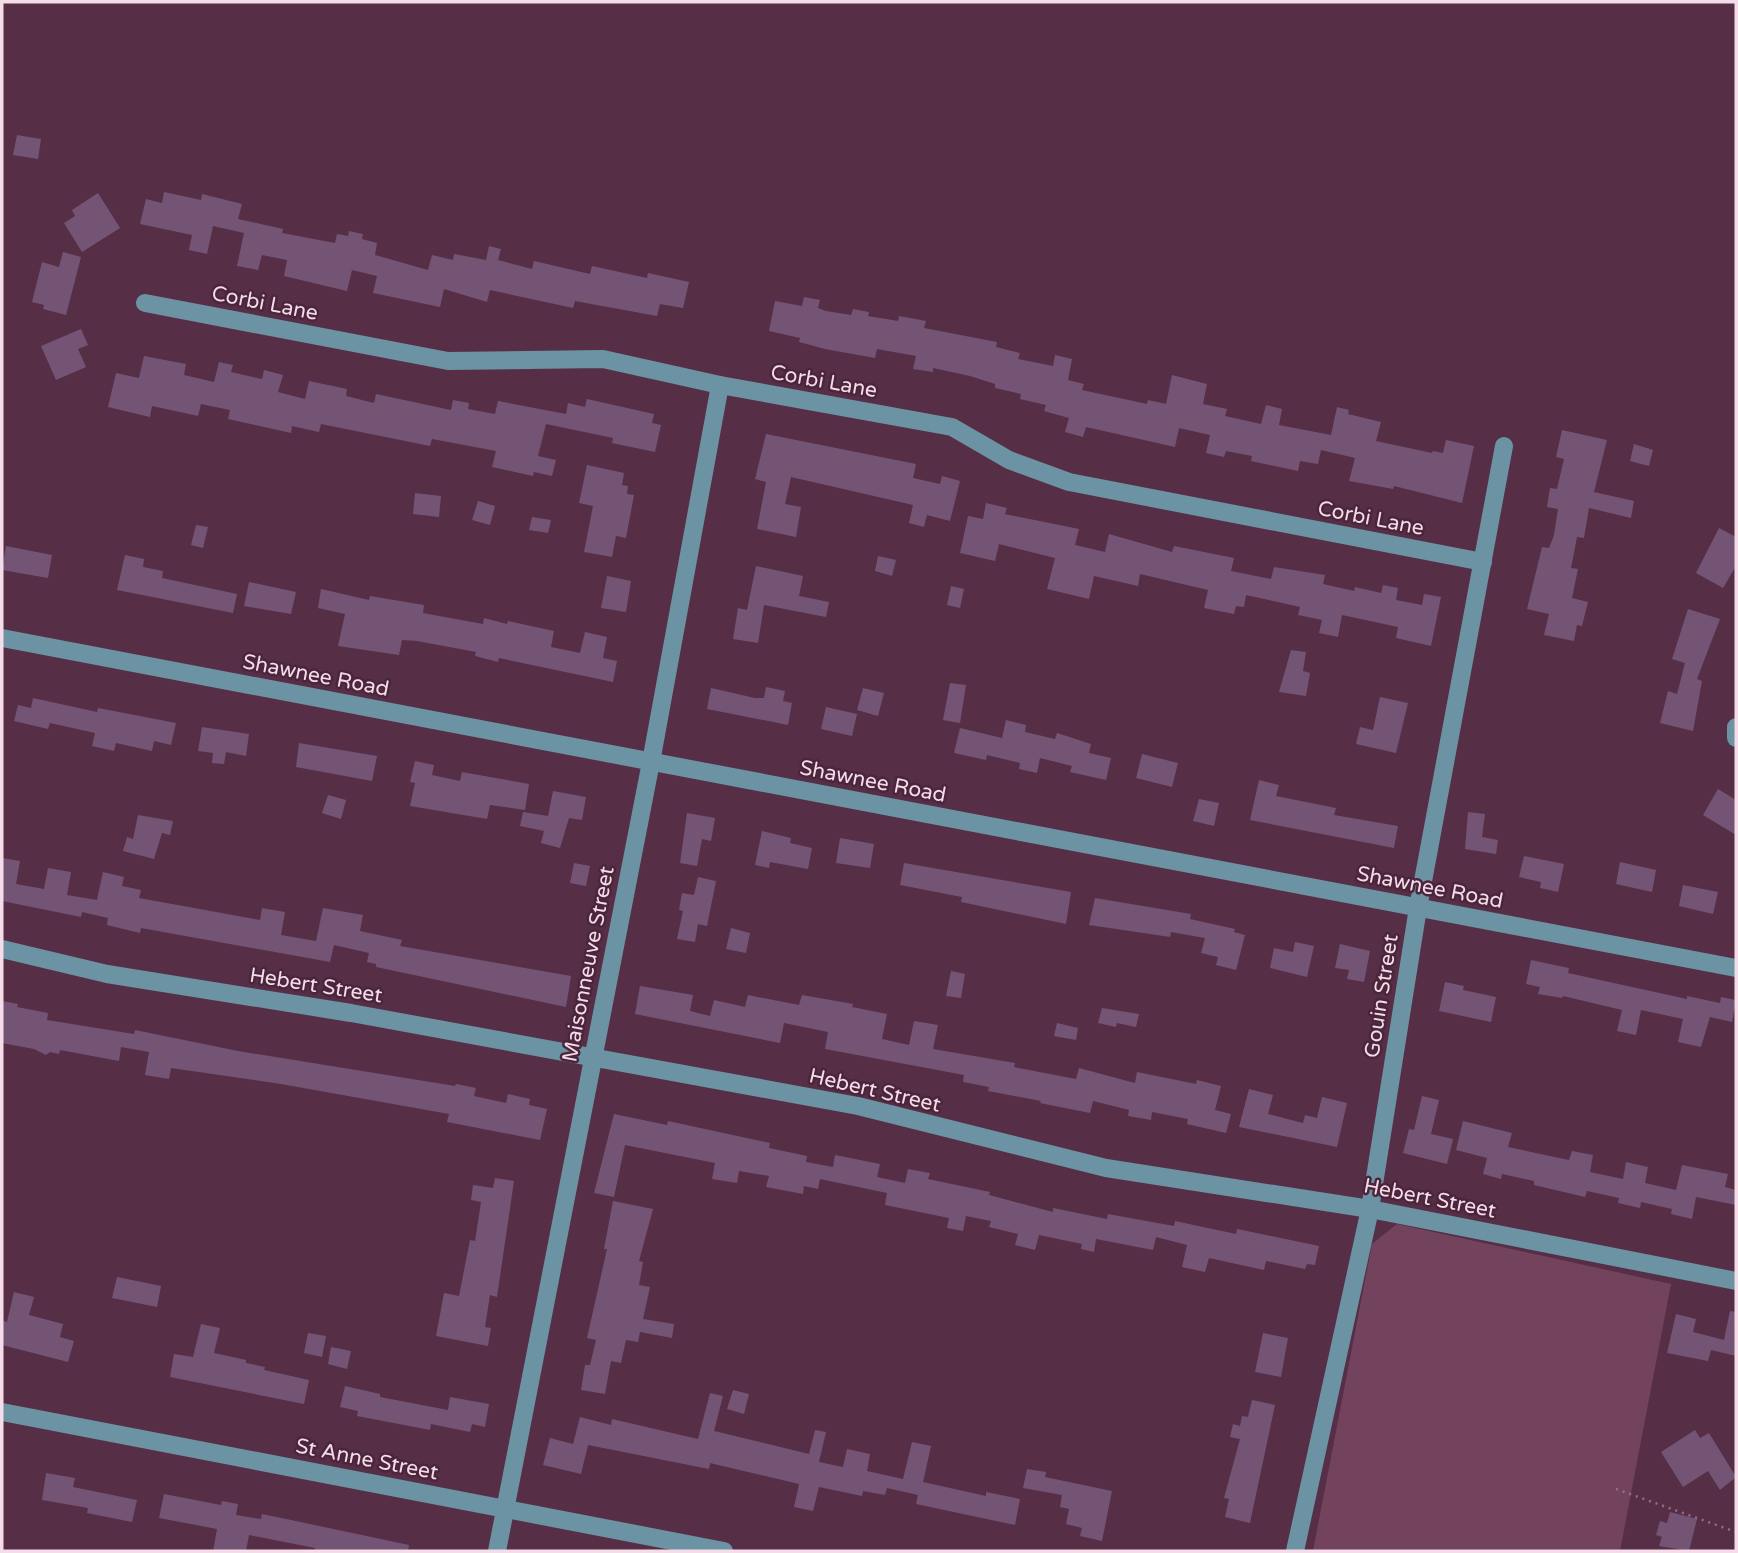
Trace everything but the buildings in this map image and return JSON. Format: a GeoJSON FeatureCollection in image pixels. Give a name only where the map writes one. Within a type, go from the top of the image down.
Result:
{"type":"FeatureCollection","features":[{"type":"Feature","properties":{"kind":"street","name":"Corbi Lane"},"geometry":{"type":"LineString","coordinates":[[145,303],[448,361],[603,359],[720,385],[952,427],[1009,460],[1069,482],[1483,562]]}},
{"type":"Feature","properties":{"kind":"street","name":"Maisonneuve Street"},"geometry":{"type":"LineString","coordinates":[[497,1551],[651,762],[720,385]]}},
{"type":"Feature","properties":{"kind":"street","name":"Gouin Street"},"geometry":{"type":"LineString","coordinates":[[1295,1551],[1370,1209],[1418,908],[1504,446]]}},
{"type":"Feature","properties":{"kind":"street","name":"Shawnee Road"},"geometry":{"type":"LineString","coordinates":[[2,638],[1736,968]]}},
{"type":"Feature","properties":{"kind":"street"},"geometry":{"type":"LineString","coordinates":[[1736,727],[1736,738]]}},
{"type":"Feature","properties":{"kind":"street","name":"Hebert Street"},"geometry":{"type":"LineString","coordinates":[[2,949],[107,974],[351,1013],[858,1106],[1106,1168],[1370,1209],[1736,1281]]}},
{"type":"Feature","properties":{"kind":"street","name":"St Anne Street"},"geometry":{"type":"LineString","coordinates":[[2,1412],[724,1551]]}},
{"type":"Feature","properties":{"kind":"path"},"geometry":{"type":"LineString","coordinates":[[1616,1489],[1736,1532]]}},
{"type":"Feature","properties":{"kind":"shaded area"},"geometry":{"type":"Polygon","coordinates":[[[1397,1224],[1671,1284],[1620,1551],[1313,1551],[1372,1244],[1397,1224]]]}}]}
